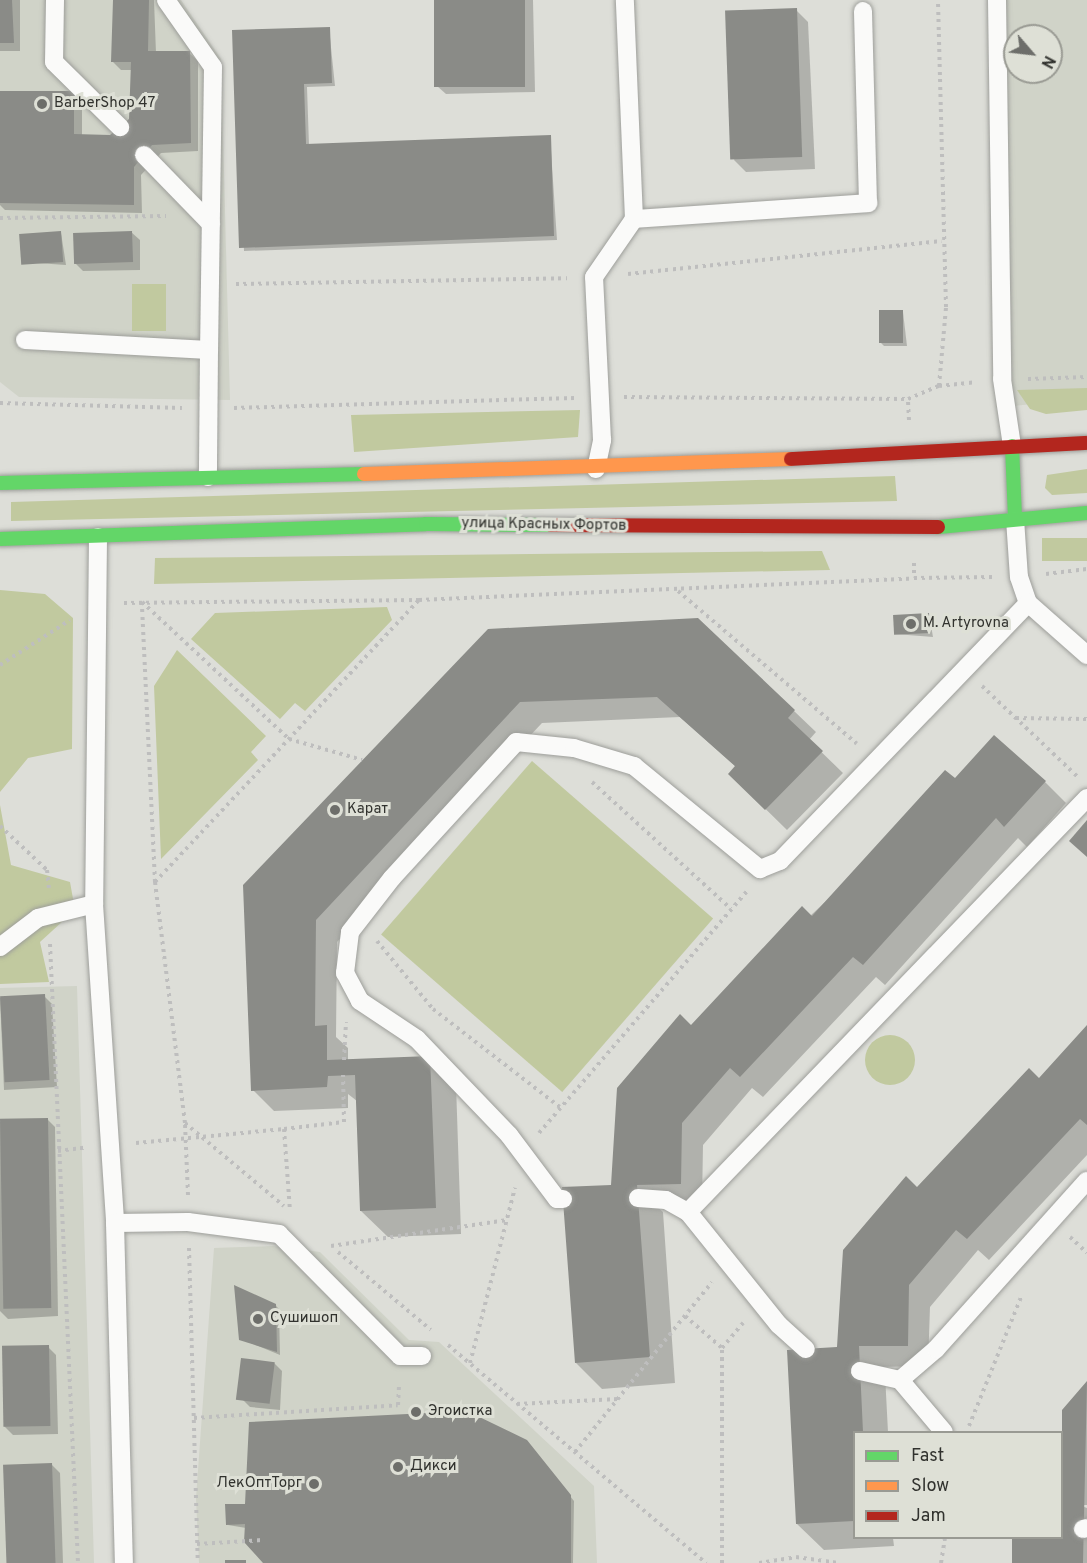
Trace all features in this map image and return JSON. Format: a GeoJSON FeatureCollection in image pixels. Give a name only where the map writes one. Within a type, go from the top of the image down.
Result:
{"type":"FeatureCollection","features":[{"type":"Feature","properties":{"kind":"street"},"geometry":{"type":"LineString","coordinates":[[0,483],[596,468],[910,449],[1087,443]]}},
{"type":"Feature","properties":{"kind":"street"},"geometry":{"type":"LineString","coordinates":[[1012,446],[1015,519]]}},
{"type":"Feature","properties":{"kind":"street","name":"улица Красных Фортов"},"geometry":{"type":"LineString","coordinates":[[0,539],[426,524],[913,529],[1087,513]]}},
{"type":"Feature","properties":{"kind":"lane"},"geometry":{"type":"LineString","coordinates":[[55,0],[54,62],[120,127]]}},
{"type":"Feature","properties":{"kind":"lane"},"geometry":{"type":"LineString","coordinates":[[166,0],[213,67],[212,284],[205,409],[208,477]]}},
{"type":"Feature","properties":{"kind":"lane"},"geometry":{"type":"LineString","coordinates":[[596,468],[602,440],[597,397],[594,278],[634,219],[625,0]]}},
{"type":"Feature","properties":{"kind":"lane"},"geometry":{"type":"LineString","coordinates":[[997,0],[1002,379],[1012,446]]}},
{"type":"Feature","properties":{"kind":"lane"},"geometry":{"type":"LineString","coordinates":[[634,219],[868,203],[863,11]]}},
{"type":"Feature","properties":{"kind":"lane"},"geometry":{"type":"LineString","coordinates":[[144,155],[211,224]]}},
{"type":"Feature","properties":{"kind":"lane"},"geometry":{"type":"LineString","coordinates":[[25,340],[208,350]]}},
{"type":"Feature","properties":{"kind":"lane"},"geometry":{"type":"LineString","coordinates":[[1015,519],[1019,577],[1028,603],[1087,656]]}},
{"type":"Feature","properties":{"kind":"lane"},"geometry":{"type":"LineString","coordinates":[[98,537],[94,904],[115,1223],[123,1563]]}},
{"type":"Feature","properties":{"kind":"lane"},"geometry":{"type":"LineString","coordinates":[[562,1198],[557,1199],[524,1152],[417,1039],[360,1000],[345,973],[350,932],[437,827],[516,742],[574,748],[634,766],[760,869],[780,861],[1028,603]]}},
{"type":"Feature","properties":{"kind":"lane"},"geometry":{"type":"LineString","coordinates":[[688,1212],[1087,798]]}},
{"type":"Feature","properties":{"kind":"lane"},"geometry":{"type":"LineString","coordinates":[[0,947],[38,918],[52,918],[94,904]]}},
{"type":"Feature","properties":{"kind":"lane"},"geometry":{"type":"LineString","coordinates":[[900,1380],[936,1349],[1087,1181]]}},
{"type":"Feature","properties":{"kind":"lane"},"geometry":{"type":"LineString","coordinates":[[638,1198],[666,1200],[688,1212],[760,1302],[806,1349]]}},
{"type":"Feature","properties":{"kind":"lane"},"geometry":{"type":"LineString","coordinates":[[115,1223],[188,1222],[279,1234],[400,1356],[422,1356]]}},
{"type":"Feature","properties":{"kind":"lane"},"geometry":{"type":"LineString","coordinates":[[860,1371],[900,1380],[943,1431]]}},
{"type":"Feature","properties":{"kind":"path"},"geometry":{"type":"LineString","coordinates":[[0,403],[205,409],[597,397],[908,399],[939,386],[946,307],[941,241],[938,0]]}},
{"type":"Feature","properties":{"kind":"path"},"geometry":{"type":"LineString","coordinates":[[0,218],[166,216],[211,224]]}},
{"type":"Feature","properties":{"kind":"path"},"geometry":{"type":"LineString","coordinates":[[212,284],[594,278],[941,241]]}},
{"type":"Feature","properties":{"kind":"path"},"geometry":{"type":"LineString","coordinates":[[908,399],[910,449]]}},
{"type":"Feature","properties":{"kind":"path"},"geometry":{"type":"LineString","coordinates":[[913,529],[914,578]]}},
{"type":"Feature","properties":{"kind":"path"},"geometry":{"type":"LineString","coordinates":[[142,602],[419,600],[914,578],[1019,577],[1087,569]]}},
{"type":"Feature","properties":{"kind":"path"},"geometry":{"type":"LineString","coordinates":[[677,590],[875,760]]}},
{"type":"Feature","properties":{"kind":"path"},"geometry":{"type":"LineString","coordinates":[[155,882],[419,600]]}},
{"type":"Feature","properties":{"kind":"path"},"geometry":{"type":"LineString","coordinates":[[142,602],[289,740],[362,760]]}},
{"type":"Feature","properties":{"kind":"path"},"geometry":{"type":"LineString","coordinates":[[142,602],[155,882],[185,1123],[198,1563]]}},
{"type":"Feature","properties":{"kind":"path"},"geometry":{"type":"LineString","coordinates":[[964,669],[1087,785]]}},
{"type":"Feature","properties":{"kind":"path"},"geometry":{"type":"LineString","coordinates":[[1015,718],[1087,719]]}},
{"type":"Feature","properties":{"kind":"path"},"geometry":{"type":"LineString","coordinates":[[584,775],[731,909]]}},
{"type":"Feature","properties":{"kind":"path"},"geometry":{"type":"LineString","coordinates":[[0,826],[47,870],[52,918],[48,962],[78,1563]]}},
{"type":"Feature","properties":{"kind":"path"},"geometry":{"type":"LineString","coordinates":[[470,1363],[524,1152],[560,1107],[769,865]]}},
{"type":"Feature","properties":{"kind":"path"},"geometry":{"type":"LineString","coordinates":[[374,937],[433,1009],[560,1107]]}},
{"type":"Feature","properties":{"kind":"path"},"geometry":{"type":"LineString","coordinates":[[344,1060],[343,1028],[360,1000]]}},
{"type":"Feature","properties":{"kind":"path"},"geometry":{"type":"LineString","coordinates":[[201,1136],[284,1130],[344,1122],[344,1075]]}},
{"type":"Feature","properties":{"kind":"path"},"geometry":{"type":"LineString","coordinates":[[284,1130],[290,1211]]}},
{"type":"Feature","properties":{"kind":"path"},"geometry":{"type":"LineString","coordinates":[[331,1246],[507,1220]]}},
{"type":"Feature","properties":{"kind":"path"},"geometry":{"type":"LineString","coordinates":[[575,1452],[728,1262]]}},
{"type":"Feature","properties":{"kind":"path"},"geometry":{"type":"LineString","coordinates":[[967,1431],[1026,1284]]}},
{"type":"Feature","properties":{"kind":"path"},"geometry":{"type":"LineString","coordinates":[[722,1563],[722,1348],[760,1302]]}},
{"type":"Feature","properties":{"kind":"path"},"geometry":{"type":"LineString","coordinates":[[685,1316],[722,1348]]}},
{"type":"Feature","properties":{"kind":"path"},"geometry":{"type":"LineString","coordinates":[[194,1418],[398,1405],[400,1356]]}},
{"type":"Feature","properties":{"kind":"path"},"geometry":{"type":"LineString","coordinates":[[517,1404],[618,1399]]}},
{"type":"Feature","properties":{"kind":"path"},"geometry":{"type":"LineString","coordinates":[[941,1563],[945,1539]]}},
{"type":"Feature","properties":{"kind":"path"},"geometry":{"type":"LineString","coordinates":[[263,1540],[244,1542],[197,1544],[230,1542],[263,1540]]}},
{"type":"Feature","properties":{"kind":"path"},"geometry":{"type":"LineString","coordinates":[[759,1563],[796,1557],[838,1563]]}},
{"type":"Feature","properties":{"kind":"shaded area"},"geometry":{"type":"Polygon","coordinates":[[[0,0],[181,0],[221,59],[230,400],[19,397],[0,382],[0,0]]]}},
{"type":"Feature","properties":{"kind":"shaded area"},"geometry":{"type":"Polygon","coordinates":[[[988,0],[1087,0],[1087,398],[996,408],[988,0]]]}},
{"type":"Feature","properties":{"kind":"shaded area"},"geometry":{"type":"Polygon","coordinates":[[[77,986],[94,1563],[0,1563],[0,988],[77,986]]]}},
{"type":"Feature","properties":{"kind":"shaded area"},"geometry":{"type":"Polygon","coordinates":[[[273,1246],[320,1252],[409,1340],[439,1342],[594,1486],[597,1563],[199,1563],[196,1498],[214,1248],[273,1246]]]}},
{"type":"Feature","properties":{"kind":"green space"},"geometry":{"type":"Polygon","coordinates":[[[132,284],[166,284],[166,331],[132,331],[132,284]]]}},
{"type":"Feature","properties":{"kind":"green space"},"geometry":{"type":"Polygon","coordinates":[[[1087,388],[1087,410],[1046,414],[1030,409],[1017,390],[1087,388]]]}},
{"type":"Feature","properties":{"kind":"green space"},"geometry":{"type":"Polygon","coordinates":[[[580,410],[578,437],[354,452],[351,415],[580,410]]]}},
{"type":"Feature","properties":{"kind":"green space"},"geometry":{"type":"Polygon","coordinates":[[[1087,469],[1087,493],[1052,495],[1045,488],[1047,475],[1087,469]]]}},
{"type":"Feature","properties":{"kind":"green space"},"geometry":{"type":"Polygon","coordinates":[[[895,476],[897,501],[11,521],[11,502],[895,476]]]}},
{"type":"Feature","properties":{"kind":"green space"},"geometry":{"type":"Polygon","coordinates":[[[1042,538],[1087,538],[1087,561],[1042,561],[1042,538]]]}},
{"type":"Feature","properties":{"kind":"green space"},"geometry":{"type":"Polygon","coordinates":[[[822,551],[830,570],[154,584],[155,558],[822,551]]]}},
{"type":"Feature","properties":{"kind":"green space"},"geometry":{"type":"Polygon","coordinates":[[[0,590],[45,594],[73,618],[72,749],[28,758],[0,792],[0,590]]]}},
{"type":"Feature","properties":{"kind":"green space"},"geometry":{"type":"Polygon","coordinates":[[[387,607],[392,620],[305,711],[295,703],[280,719],[191,639],[215,613],[387,607]]]}},
{"type":"Feature","properties":{"kind":"green space"},"geometry":{"type":"Polygon","coordinates":[[[177,650],[266,736],[251,752],[258,760],[161,859],[154,686],[177,650]]]}},
{"type":"Feature","properties":{"kind":"green space"},"geometry":{"type":"Polygon","coordinates":[[[532,761],[713,918],[562,1092],[381,935],[532,761]]]}},
{"type":"Feature","properties":{"kind":"green space"},"geometry":{"type":"Polygon","coordinates":[[[0,805],[11,865],[70,882],[75,910],[40,942],[49,982],[0,984],[0,805]]]}},
{"type":"Feature","properties":{"kind":"green space"},"geometry":{"type":"Polygon","coordinates":[[[885,1035],[895,1035],[908,1042],[915,1055],[915,1065],[908,1078],[895,1085],[885,1085],[876,1081],[869,1074],[865,1065],[865,1055],[869,1046],[876,1039],[885,1035]]]}},
{"type":"Feature","properties":{"kind":"building"},"geometry":{"type":"Polygon","coordinates":[[[0,0],[12,0],[14,43],[0,43],[0,0]]]}},
{"type":"Feature","properties":{"kind":"building"},"geometry":{"type":"Polygon","coordinates":[[[113,0],[149,0],[148,51],[190,51],[191,143],[152,145],[134,167],[134,205],[0,203],[0,91],[74,91],[74,134],[110,135],[129,119],[131,62],[111,62],[113,0]]]}},
{"type":"Feature","properties":{"kind":"building"},"geometry":{"type":"Polygon","coordinates":[[[434,0],[525,0],[525,87],[434,87],[434,0]]]}},
{"type":"Feature","properties":{"kind":"building"},"geometry":{"type":"Polygon","coordinates":[[[797,8],[802,157],[730,159],[725,11],[797,8]]]}},
{"type":"Feature","properties":{"kind":"building"},"geometry":{"type":"Polygon","coordinates":[[[330,27],[332,83],[304,84],[306,144],[551,135],[554,236],[239,248],[232,30],[330,27]]]}},
{"type":"Feature","properties":{"kind":"building"},"geometry":{"type":"Polygon","coordinates":[[[61,231],[63,262],[21,265],[19,234],[61,231]]]}},
{"type":"Feature","properties":{"kind":"building"},"geometry":{"type":"Polygon","coordinates":[[[132,231],[133,262],[74,264],[73,233],[132,231]]]}},
{"type":"Feature","properties":{"kind":"building"},"geometry":{"type":"Polygon","coordinates":[[[879,310],[903,310],[903,343],[879,343],[879,310]]]}},
{"type":"Feature","properties":{"kind":"building","name":"M. Artyrovna"},"geometry":{"type":"Polygon","coordinates":[[[929,613],[930,633],[894,635],[893,615],[929,613]]]}},
{"type":"Feature","properties":{"kind":"building"},"geometry":{"type":"Polygon","coordinates":[[[698,618],[795,710],[788,718],[823,751],[765,810],[728,774],[735,766],[657,697],[520,702],[316,920],[315,1026],[327,1025],[327,1060],[430,1056],[436,1208],[360,1211],[355,1075],[328,1076],[327,1087],[251,1091],[243,885],[488,629],[698,618]]]}},
{"type":"Feature","properties":{"kind":"building"},"geometry":{"type":"Polygon","coordinates":[[[994,735],[1046,781],[1004,827],[996,818],[863,965],[853,957],[740,1077],[730,1068],[682,1123],[681,1184],[637,1185],[650,1357],[575,1363],[562,1187],[611,1185],[617,1088],[680,1014],[691,1025],[802,906],[812,916],[945,770],[955,778],[994,735]]]}},
{"type":"Feature","properties":{"kind":"building"},"geometry":{"type":"Polygon","coordinates":[[[1087,820],[1087,857],[1069,841],[1087,820]]]}},
{"type":"Feature","properties":{"kind":"building"},"geometry":{"type":"Polygon","coordinates":[[[45,994],[50,1080],[5,1082],[0,996],[45,994]]]}},
{"type":"Feature","properties":{"kind":"building"},"geometry":{"type":"Polygon","coordinates":[[[1087,1025],[1087,1125],[1080,1119],[967,1239],[956,1230],[909,1285],[908,1346],[859,1346],[863,1431],[853,1431],[853,1521],[796,1524],[787,1350],[837,1347],[843,1250],[906,1176],[917,1187],[1029,1068],[1039,1078],[1087,1025]]]}},
{"type":"Feature","properties":{"kind":"building"},"geometry":{"type":"Polygon","coordinates":[[[48,1118],[51,1308],[3,1309],[0,1119],[48,1118]]]}},
{"type":"Feature","properties":{"kind":"building","name":"Сушишоп"},"geometry":{"type":"Polygon","coordinates":[[[234,1285],[276,1304],[277,1352],[239,1340],[234,1285]]]}},
{"type":"Feature","properties":{"kind":"building"},"geometry":{"type":"Polygon","coordinates":[[[49,1345],[50,1426],[3,1427],[2,1346],[49,1345]]]}},
{"type":"Feature","properties":{"kind":"building"},"geometry":{"type":"Polygon","coordinates":[[[241,1358],[275,1362],[270,1404],[236,1400],[241,1358]]]}},
{"type":"Feature","properties":{"kind":"building"},"geometry":{"type":"Polygon","coordinates":[[[1087,1381],[1083,1563],[1012,1563],[1012,1539],[1063,1539],[1062,1410],[1087,1381]]]}},
{"type":"Feature","properties":{"kind":"building","name":"Дикси"},"geometry":{"type":"Polygon","coordinates":[[[467,1411],[527,1440],[571,1495],[571,1563],[263,1563],[244,1542],[245,1524],[226,1525],[225,1504],[245,1504],[249,1422],[467,1411]]]}},
{"type":"Feature","properties":{"kind":"building"},"geometry":{"type":"Polygon","coordinates":[[[52,1463],[55,1563],[6,1563],[3,1465],[52,1463]]]}},
{"type":"Feature","properties":{"kind":"building"},"geometry":{"type":"Polygon","coordinates":[[[225,1560],[246,1560],[246,1563],[225,1563],[225,1560]]]}},
{"type":"Feature","properties":{"kind":"traffic: fast"},"geometry":{"type":"LineString","coordinates":[[1012,446],[1015,519]]}},
{"type":"Feature","properties":{"kind":"traffic: fast"},"geometry":{"type":"LineString","coordinates":[[0,483],[364,474]]}},
{"type":"Feature","properties":{"kind":"traffic: fast"},"geometry":{"type":"LineString","coordinates":[[938,527],[1087,513]]}},
{"type":"Feature","properties":{"kind":"traffic: fast"},"geometry":{"type":"LineString","coordinates":[[0,539],[426,524],[551,525]]}},
{"type":"Feature","properties":{"kind":"traffic: slow"},"geometry":{"type":"LineString","coordinates":[[364,474],[791,459]]}},
{"type":"Feature","properties":{"kind":"traffic: jam"},"geometry":{"type":"LineString","coordinates":[[791,459],[1087,443]]}},
{"type":"Feature","properties":{"kind":"traffic: jam"},"geometry":{"type":"LineString","coordinates":[[551,525],[938,527]]}},
{"type":"Feature","properties":{"kind":"place","name":"BarberShop 47"},"geometry":{"type":"Point","coordinates":[42,104]}},
{"type":"Feature","properties":{"kind":"place","name":"M. Artyrovna"},"geometry":{"type":"Point","coordinates":[911,624]}},
{"type":"Feature","properties":{"kind":"place","name":"Карат"},"geometry":{"type":"Point","coordinates":[335,810]}},
{"type":"Feature","properties":{"kind":"place","name":"Сушишоп"},"geometry":{"type":"Point","coordinates":[258,1319]}},
{"type":"Feature","properties":{"kind":"place","name":"Эгоистка"},"geometry":{"type":"Point","coordinates":[416,1412]}},
{"type":"Feature","properties":{"kind":"place","name":"Дикси"},"geometry":{"type":"Point","coordinates":[398,1467]}},
{"type":"Feature","properties":{"kind":"place","name":"ЛекОптТорг"},"geometry":{"type":"Point","coordinates":[314,1484]}}]}
